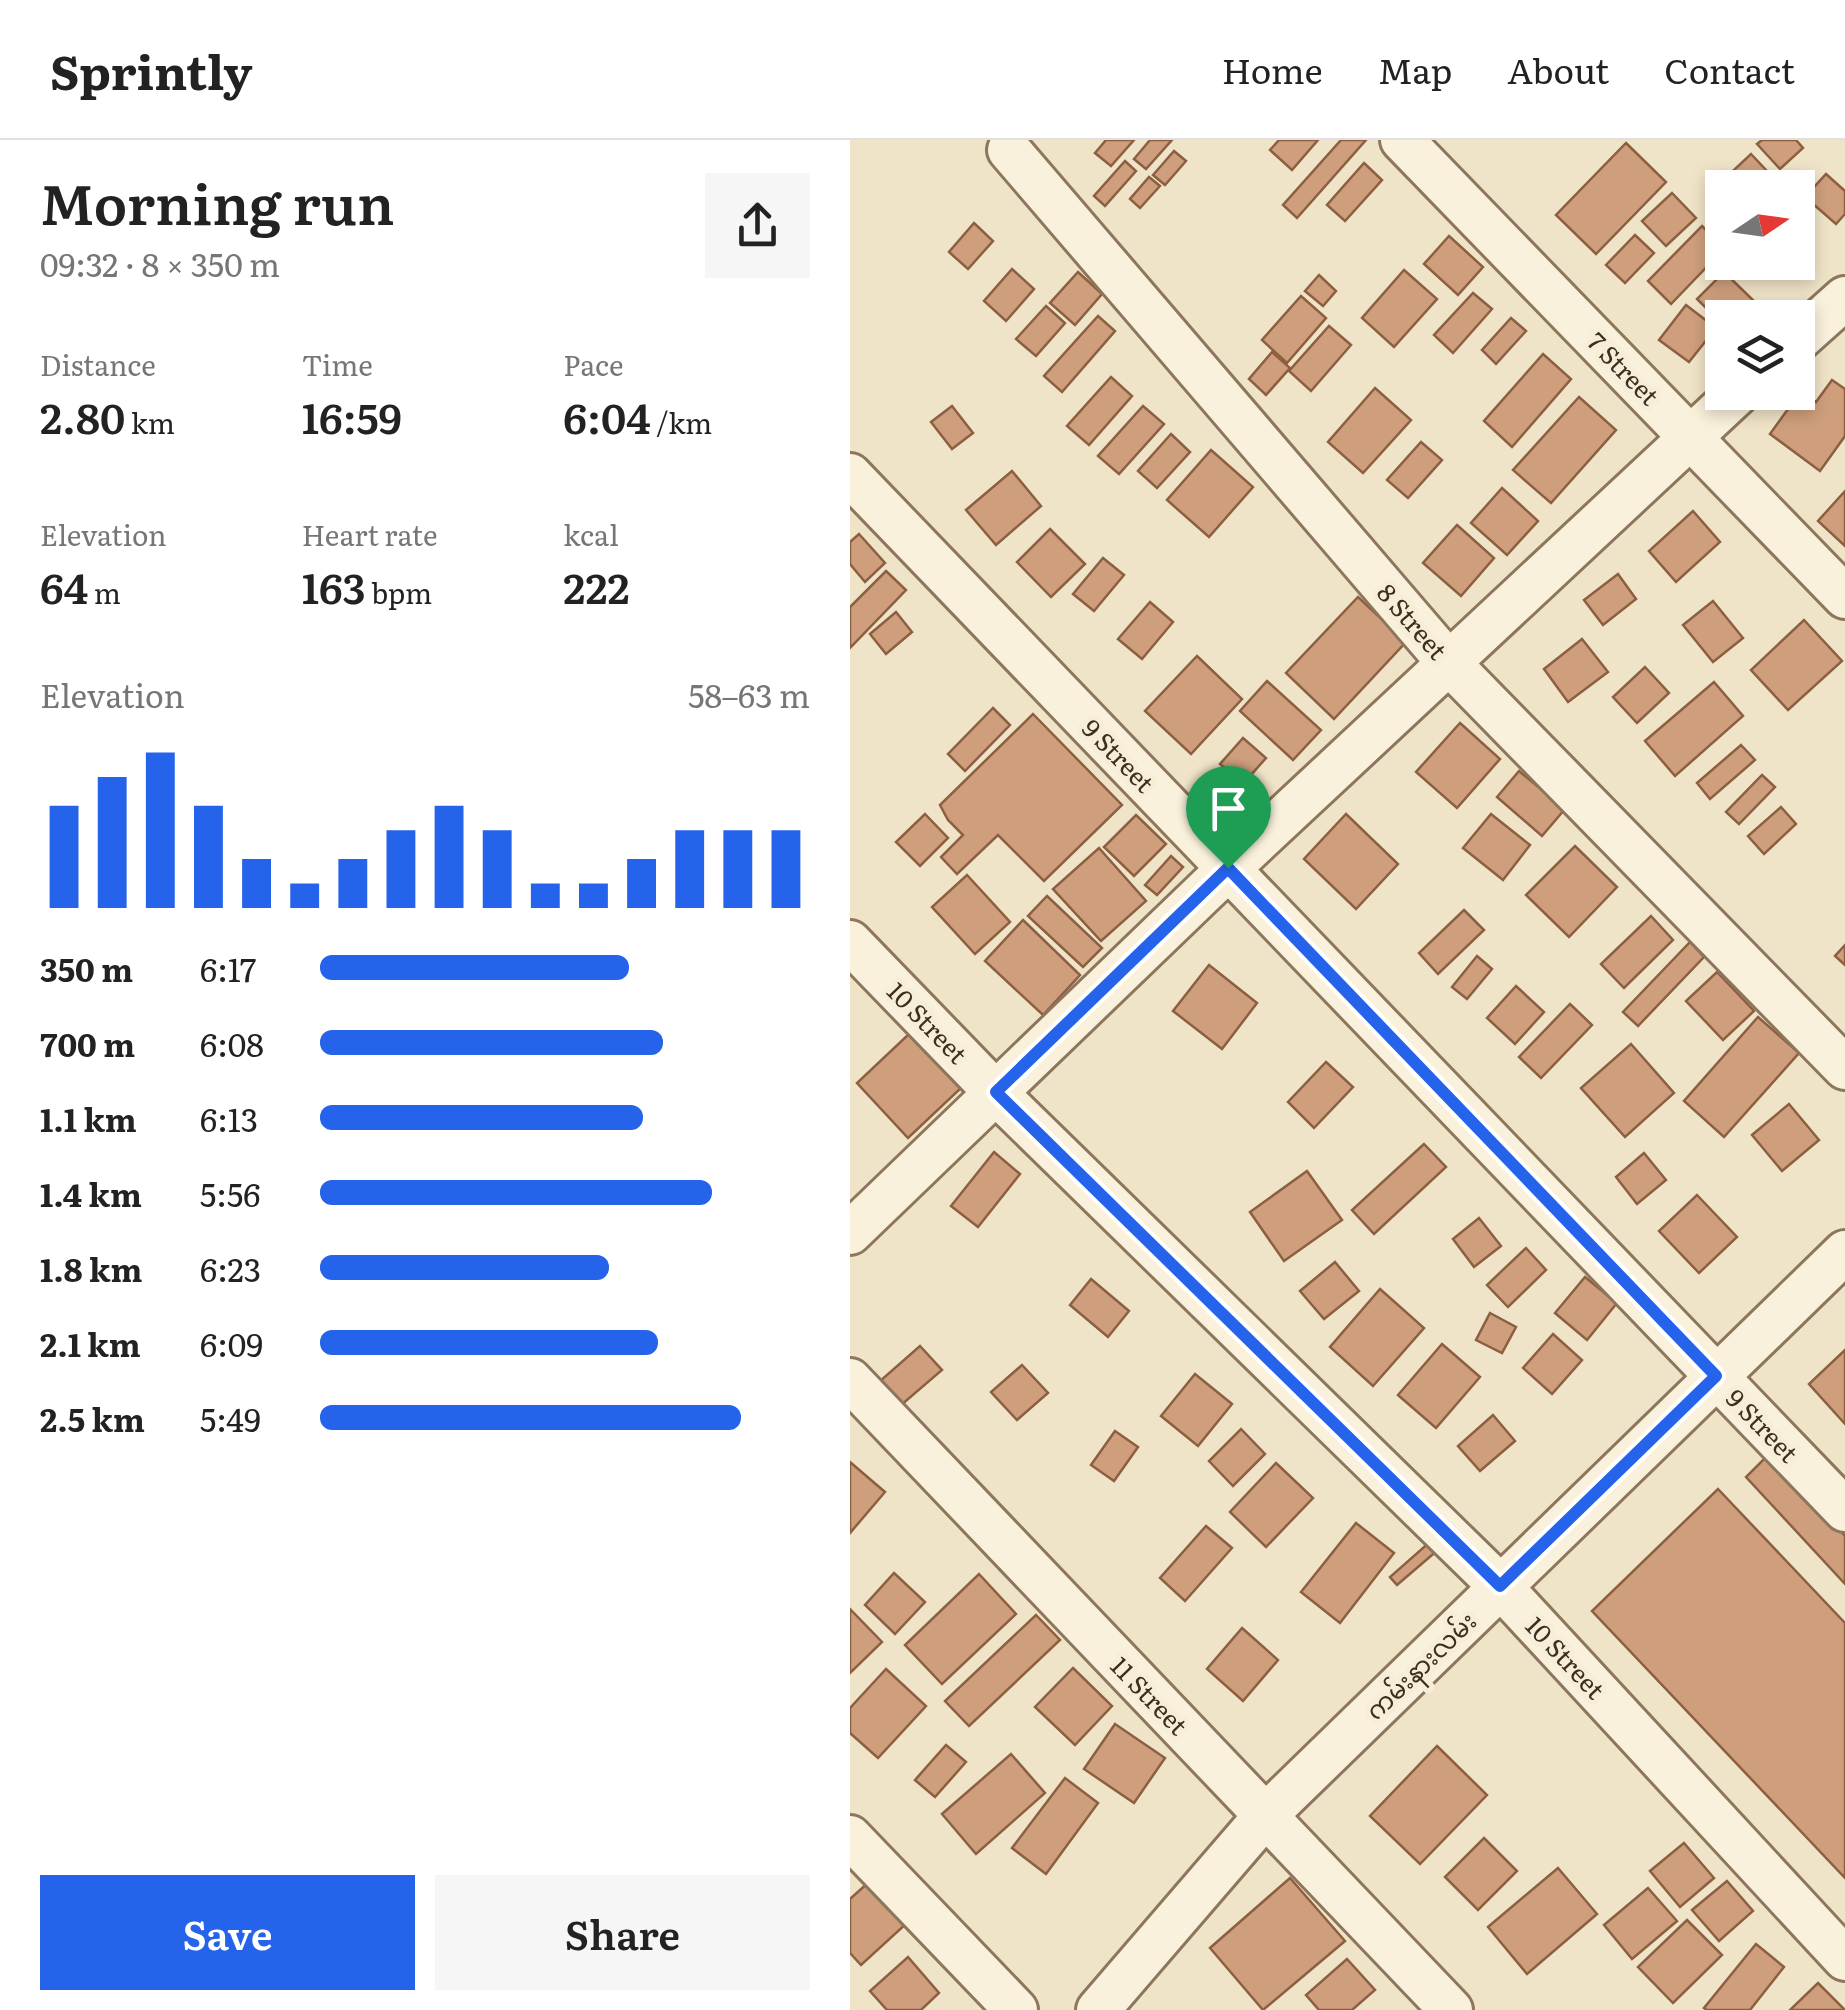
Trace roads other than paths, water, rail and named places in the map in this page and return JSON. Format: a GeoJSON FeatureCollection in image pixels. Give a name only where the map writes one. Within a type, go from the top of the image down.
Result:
{"type":"FeatureCollection","features":[{"type":"Feature","properties":{"kind":"street","name":"7 Street"},"geometry":{"type":"LineString","coordinates":[[1402,140],[1845,597]]}},
{"type":"Feature","properties":{"kind":"street","name":"8 Street"},"geometry":{"type":"LineString","coordinates":[[1009,150],[1448,662],[1845,1068]]}},
{"type":"Feature","properties":{"kind":"street"},"geometry":{"type":"LineString","coordinates":[[1815,325],[1845,298]]}},
{"type":"Feature","properties":{"kind":"street"},"geometry":{"type":"LineString","coordinates":[[850,1233],[1228,868],[1719,410]]}},
{"type":"Feature","properties":{"kind":"street","name":"9 Street"},"geometry":{"type":"LineString","coordinates":[[850,475],[1845,1510]]}},
{"type":"Feature","properties":{"kind":"street","name":"10 Street"},"geometry":{"type":"LineString","coordinates":[[850,942],[996,1092],[1500,1586],[1845,1959]]}},
{"type":"Feature","properties":{"kind":"street","name":"ကမ်းနားလမ်း"},"geometry":{"type":"LineString","coordinates":[[1098,2010],[1265,1816],[1845,1252]]}},
{"type":"Feature","properties":{"kind":"street","name":"11 Street"},"geometry":{"type":"LineString","coordinates":[[850,1380],[1451,2010]]}},
{"type":"Feature","properties":{"kind":"street"},"geometry":{"type":"LineString","coordinates":[[850,1837],[1016,2010]]}}]}
